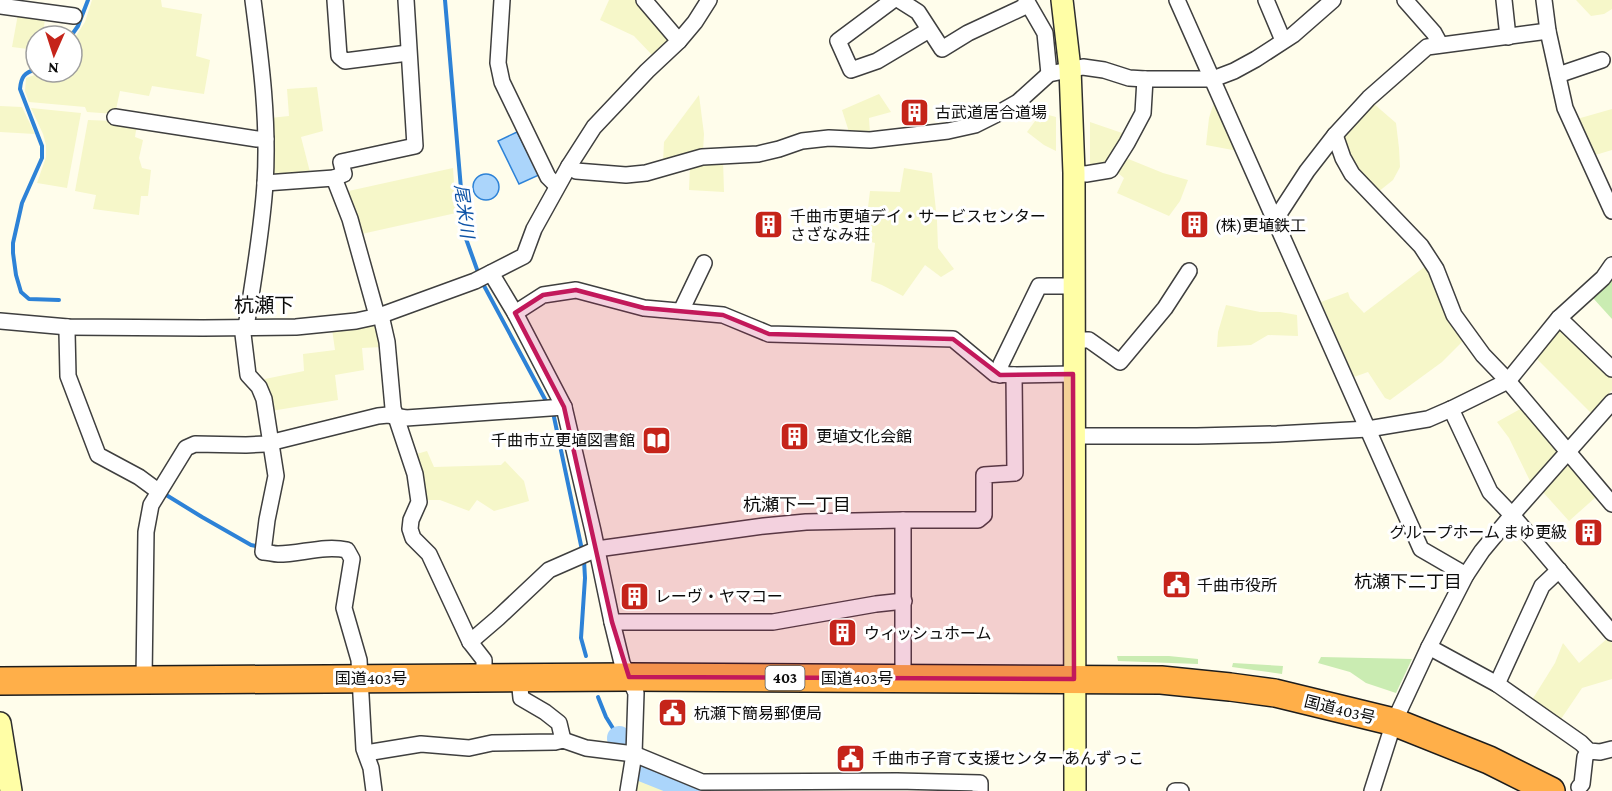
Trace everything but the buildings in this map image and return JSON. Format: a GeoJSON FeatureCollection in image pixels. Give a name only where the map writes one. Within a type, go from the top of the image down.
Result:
{"type":"FeatureCollection","features":[{"type":"Feature","properties":{"kind":"highway","name":"国道403号"},"geometry":{"type":"LineString","coordinates":[[0,681],[629,677],[1161,680],[1275,693],[1394,722],[1489,760],[1551,791]]}},
{"type":"Feature","properties":{"kind":"street"},"geometry":{"type":"LineString","coordinates":[[253,0],[262,70],[266,139],[265,183],[260,233],[243,334],[248,375],[260,387],[264,399],[276,476],[263,552],[278,554],[330,548],[347,550],[352,559],[344,608],[359,660],[364,749],[371,768],[374,791]]}},
{"type":"Feature","properties":{"kind":"street"},"geometry":{"type":"LineString","coordinates":[[335,0],[339,56],[345,61],[408,53]]}},
{"type":"Feature","properties":{"kind":"street"},"geometry":{"type":"LineString","coordinates":[[265,183],[334,178],[344,174],[341,162],[415,146],[406,0]]}},
{"type":"Feature","properties":{"kind":"street"},"geometry":{"type":"LineString","coordinates":[[502,0],[498,63],[502,82],[548,177],[557,186]]}},
{"type":"Feature","properties":{"kind":"street"},"geometry":{"type":"LineString","coordinates":[[644,0],[679,41]]}},
{"type":"Feature","properties":{"kind":"street"},"geometry":{"type":"LineString","coordinates":[[0,321],[68,327],[296,327],[356,321],[379,316],[484,276],[524,256],[534,229],[557,186],[594,127],[679,41],[709,0]]}},
{"type":"Feature","properties":{"kind":"street"},"geometry":{"type":"LineString","coordinates":[[893,0],[838,41],[851,70],[877,61],[929,30]]}},
{"type":"Feature","properties":{"kind":"street"},"geometry":{"type":"LineString","coordinates":[[899,0],[918,12],[942,49],[1027,2],[1045,33],[1049,74]]}},
{"type":"Feature","properties":{"kind":"street"},"geometry":{"type":"LineString","coordinates":[[1062,0],[1070,69],[1074,173],[1075,791]]}},
{"type":"Feature","properties":{"kind":"street"},"geometry":{"type":"LineString","coordinates":[[1177,0],[1422,549],[1466,575]]}},
{"type":"Feature","properties":{"kind":"street"},"geometry":{"type":"LineString","coordinates":[[1266,0],[1284,40]]}},
{"type":"Feature","properties":{"kind":"street"},"geometry":{"type":"LineString","coordinates":[[569,166],[576,171],[626,175],[646,173],[702,157],[758,154],[802,141],[829,138],[870,140],[948,131],[975,125],[997,114],[1018,102],[1049,74],[1083,67],[1145,80],[1213,79],[1241,67],[1293,35],[1333,0]]}},
{"type":"Feature","properties":{"kind":"street"},"geometry":{"type":"LineString","coordinates":[[1405,0],[1434,33],[1440,44]]}},
{"type":"Feature","properties":{"kind":"street"},"geometry":{"type":"LineString","coordinates":[[1504,0],[1508,37]]}},
{"type":"Feature","properties":{"kind":"street"},"geometry":{"type":"LineString","coordinates":[[1544,0],[1548,32],[1565,108],[1612,211]]}},
{"type":"Feature","properties":{"kind":"street"},"geometry":{"type":"LineString","coordinates":[[0,6],[74,16]]}},
{"type":"Feature","properties":{"kind":"street"},"geometry":{"type":"LineString","coordinates":[[1275,220],[1307,171],[1335,135],[1369,98],[1427,47],[1548,32]]}},
{"type":"Feature","properties":{"kind":"street"},"geometry":{"type":"LineString","coordinates":[[1558,75],[1602,60]]}},
{"type":"Feature","properties":{"kind":"street"},"geometry":{"type":"LineString","coordinates":[[1074,173],[1086,174],[1110,170],[1143,112],[1145,80]]}},
{"type":"Feature","properties":{"kind":"street"},"geometry":{"type":"LineString","coordinates":[[114,117],[266,139]]}},
{"type":"Feature","properties":{"kind":"street"},"geometry":{"type":"LineString","coordinates":[[1335,135],[1343,158],[1353,174],[1421,246],[1436,269],[1454,315],[1483,355],[1508,381],[1612,504]]}},
{"type":"Feature","properties":{"kind":"street"},"geometry":{"type":"LineString","coordinates":[[334,178],[350,219],[376,312],[382,320],[387,342],[393,408],[415,474],[419,502],[411,520],[410,529],[413,538],[429,554],[470,642],[484,660],[484,678]]}},
{"type":"Feature","properties":{"kind":"street"},"geometry":{"type":"LineString","coordinates":[[681,311],[704,263]]}},
{"type":"Feature","properties":{"kind":"street"},"geometry":{"type":"LineString","coordinates":[[1074,436],[1197,436],[1368,429],[1428,419],[1508,381],[1559,318],[1603,278],[1612,265]]}},
{"type":"Feature","properties":{"kind":"street"},"geometry":{"type":"LineString","coordinates":[[1074,340],[1089,340],[1120,362],[1165,308],[1189,271]]}},
{"type":"Feature","properties":{"kind":"street"},"geometry":{"type":"LineString","coordinates":[[484,276],[515,313],[564,407],[622,663],[636,693],[634,754],[628,791]]}},
{"type":"Feature","properties":{"kind":"street"},"geometry":{"type":"LineString","coordinates":[[470,642],[549,570],[597,549],[806,522],[978,520],[982,518],[984,515],[984,475],[1015,473],[1007,375],[1002,364],[1039,286],[1074,286]]}},
{"type":"Feature","properties":{"kind":"street"},"geometry":{"type":"LineString","coordinates":[[515,313],[543,296],[576,290],[644,308],[723,315],[770,334],[953,339],[995,374],[1073,374]]}},
{"type":"Feature","properties":{"kind":"street"},"geometry":{"type":"LineString","coordinates":[[1559,318],[1612,369]]}},
{"type":"Feature","properties":{"kind":"street"},"geometry":{"type":"LineString","coordinates":[[68,327],[68,376],[98,455],[139,477],[158,491]]}},
{"type":"Feature","properties":{"kind":"street"},"geometry":{"type":"LineString","coordinates":[[1372,791],[1394,722],[1466,575],[1482,551],[1512,515],[1612,402]]}},
{"type":"Feature","properties":{"kind":"street"},"geometry":{"type":"LineString","coordinates":[[144,679],[146,532],[151,505],[186,448],[195,444],[246,445],[271,442],[378,416],[406,418],[564,407]]}},
{"type":"Feature","properties":{"kind":"street"},"geometry":{"type":"LineString","coordinates":[[1451,410],[1490,492],[1612,633]]}},
{"type":"Feature","properties":{"kind":"street"},"geometry":{"type":"LineString","coordinates":[[903,520],[903,679]]}},
{"type":"Feature","properties":{"kind":"street"},"geometry":{"type":"LineString","coordinates":[[1497,684],[1542,586],[1559,570]]}},
{"type":"Feature","properties":{"kind":"street"},"geometry":{"type":"LineString","coordinates":[[612,622],[773,622],[904,601]]}},
{"type":"Feature","properties":{"kind":"street"},"geometry":{"type":"LineString","coordinates":[[1429,647],[1497,684],[1581,742],[1589,751],[1600,752],[1612,749]]}},
{"type":"Feature","properties":{"kind":"street"},"geometry":{"type":"LineString","coordinates":[[519,678],[521,698],[560,723],[563,740]]}},
{"type":"Feature","properties":{"kind":"street"},"geometry":{"type":"LineString","coordinates":[[0,723],[3,762],[10,791]]}},
{"type":"Feature","properties":{"kind":"street"},"geometry":{"type":"LineString","coordinates":[[366,753],[421,744],[469,748],[492,743],[563,740],[586,748],[634,754],[702,786],[897,786],[980,783],[980,791]]}},
{"type":"Feature","properties":{"kind":"street"},"geometry":{"type":"LineString","coordinates":[[1579,787],[1582,784],[1584,757],[1589,751]]}},
{"type":"Feature","properties":{"kind":"street"},"geometry":{"type":"LineString","coordinates":[[1175,791],[1180,791]]}},
{"type":"Feature","properties":{"kind":"highlighted area"},"geometry":{"type":"Polygon","coordinates":[[[576,290],[644,308],[723,315],[769,334],[953,339],[1000,375],[1073,374],[1074,679],[629,677],[612,622],[564,407],[515,313],[543,295],[576,290]]]}},
{"type":"Feature","properties":{"kind":"green space"},"geometry":{"type":"Polygon","coordinates":[[[92,0],[161,0],[162,7],[202,14],[196,56],[210,60],[204,94],[152,86],[149,96],[120,91],[115,114],[87,112],[85,107],[29,102],[25,91],[26,84],[84,84],[85,22],[92,0]]]}},
{"type":"Feature","properties":{"kind":"green space"},"geometry":{"type":"Polygon","coordinates":[[[609,0],[637,0],[669,37],[670,43],[654,57],[634,36],[600,20],[609,0]]]}},
{"type":"Feature","properties":{"kind":"green space"},"geometry":{"type":"Polygon","coordinates":[[[1576,0],[1612,0],[1612,9],[1604,14],[1591,16],[1576,0]]]}},
{"type":"Feature","properties":{"kind":"green space"},"geometry":{"type":"Polygon","coordinates":[[[18,14],[45,18],[44,24],[24,24],[24,48],[12,47],[18,14]]]}},
{"type":"Feature","properties":{"kind":"green space"},"geometry":{"type":"Polygon","coordinates":[[[317,87],[323,131],[301,137],[311,176],[271,179],[270,118],[289,116],[287,89],[317,87]]]}},
{"type":"Feature","properties":{"kind":"green space"},"geometry":{"type":"Polygon","coordinates":[[[879,94],[891,112],[869,118],[870,133],[849,132],[842,110],[879,94]]]}},
{"type":"Feature","properties":{"kind":"green space"},"geometry":{"type":"Polygon","coordinates":[[[699,95],[704,134],[703,152],[663,163],[664,142],[699,95]]]}},
{"type":"Feature","properties":{"kind":"green space"},"geometry":{"type":"Polygon","coordinates":[[[1215,99],[1238,151],[1206,145],[1209,118],[1215,99]]]}},
{"type":"Feature","properties":{"kind":"green space"},"geometry":{"type":"Polygon","coordinates":[[[1374,104],[1396,123],[1400,167],[1393,180],[1378,192],[1349,158],[1343,136],[1374,104]]]}},
{"type":"Feature","properties":{"kind":"green space"},"geometry":{"type":"Polygon","coordinates":[[[0,106],[22,107],[35,134],[0,132],[0,106]]]}},
{"type":"Feature","properties":{"kind":"green space"},"geometry":{"type":"Polygon","coordinates":[[[31,108],[81,113],[67,188],[37,183],[46,157],[46,145],[31,108]]]}},
{"type":"Feature","properties":{"kind":"green space"},"geometry":{"type":"Polygon","coordinates":[[[1612,109],[1612,150],[1592,156],[1577,119],[1612,109]]]}},
{"type":"Feature","properties":{"kind":"green space"},"geometry":{"type":"Polygon","coordinates":[[[1041,113],[1056,117],[1056,151],[1027,132],[1041,113]]]}},
{"type":"Feature","properties":{"kind":"green space"},"geometry":{"type":"Polygon","coordinates":[[[88,120],[137,124],[135,137],[143,140],[139,158],[142,168],[151,170],[148,196],[141,196],[139,215],[93,209],[96,195],[75,191],[88,120]]]}},
{"type":"Feature","properties":{"kind":"green space"},"geometry":{"type":"Polygon","coordinates":[[[1090,122],[1125,134],[1106,165],[1090,167],[1090,122]]]}},
{"type":"Feature","properties":{"kind":"green space"},"geometry":{"type":"Polygon","coordinates":[[[1126,158],[1188,180],[1180,201],[1169,216],[1117,193],[1124,178],[1118,173],[1126,158]]]}},
{"type":"Feature","properties":{"kind":"green space"},"geometry":{"type":"Polygon","coordinates":[[[723,159],[724,192],[689,190],[690,165],[723,159]]]}},
{"type":"Feature","properties":{"kind":"green space"},"geometry":{"type":"Polygon","coordinates":[[[453,168],[456,213],[357,235],[344,192],[453,168]]]}},
{"type":"Feature","properties":{"kind":"green space"},"geometry":{"type":"Polygon","coordinates":[[[904,168],[932,173],[938,248],[954,269],[941,277],[925,265],[903,296],[871,281],[875,243],[864,240],[870,191],[900,192],[904,168]]]}},
{"type":"Feature","properties":{"kind":"green space"},"geometry":{"type":"Polygon","coordinates":[[[1427,265],[1465,339],[1442,362],[1390,400],[1385,398],[1368,372],[1354,377],[1321,302],[1348,292],[1350,298],[1364,313],[1427,265]]]}},
{"type":"Feature","properties":{"kind":"green space"},"geometry":{"type":"Polygon","coordinates":[[[1612,280],[1612,319],[1593,298],[1612,280]]]}},
{"type":"Feature","properties":{"kind":"green space"},"geometry":{"type":"Polygon","coordinates":[[[1226,305],[1260,312],[1297,315],[1298,336],[1268,335],[1251,345],[1217,347],[1218,332],[1226,305]]]}},
{"type":"Feature","properties":{"kind":"green space"},"geometry":{"type":"Polygon","coordinates":[[[377,322],[382,347],[362,348],[364,370],[335,375],[338,400],[271,411],[260,380],[304,371],[303,354],[335,350],[332,329],[377,322]]]}},
{"type":"Feature","properties":{"kind":"green space"},"geometry":{"type":"Polygon","coordinates":[[[1556,328],[1562,328],[1612,376],[1612,390],[1592,414],[1534,356],[1556,328]]]}},
{"type":"Feature","properties":{"kind":"green space"},"geometry":{"type":"Polygon","coordinates":[[[1522,408],[1556,447],[1557,455],[1531,483],[1509,438],[1497,422],[1522,408]]]}},
{"type":"Feature","properties":{"kind":"green space"},"geometry":{"type":"Polygon","coordinates":[[[427,451],[434,467],[501,465],[505,461],[524,481],[529,501],[494,511],[477,500],[469,511],[440,500],[424,500],[413,455],[427,451]]]}},
{"type":"Feature","properties":{"kind":"green space"},"geometry":{"type":"Polygon","coordinates":[[[1565,466],[1573,467],[1597,496],[1569,521],[1542,491],[1565,466]]]}},
{"type":"Feature","properties":{"kind":"green space"},"geometry":{"type":"Polygon","coordinates":[[[1608,638],[1612,643],[1612,679],[1582,688],[1561,719],[1532,700],[1555,663],[1563,643],[1579,663],[1608,638]]]}},
{"type":"Feature","properties":{"kind":"green space"},"geometry":{"type":"Polygon","coordinates":[[[1117,656],[1169,656],[1198,659],[1198,664],[1118,661],[1117,656]]]}},
{"type":"Feature","properties":{"kind":"green space"},"geometry":{"type":"Polygon","coordinates":[[[1321,657],[1412,659],[1396,693],[1366,683],[1350,672],[1318,663],[1321,657]]]}},
{"type":"Feature","properties":{"kind":"green space"},"geometry":{"type":"Polygon","coordinates":[[[1233,663],[1283,666],[1282,674],[1232,667],[1233,663]]]}},
{"type":"Feature","properties":{"kind":"green space"},"geometry":{"type":"Polygon","coordinates":[[[638,773],[673,787],[673,791],[635,791],[638,773]]]}},
{"type":"Feature","properties":{"kind":"water"},"geometry":{"type":"Polygon","coordinates":[[[517,132],[539,175],[519,184],[498,141],[517,132]]]}},
{"type":"Feature","properties":{"kind":"water"},"geometry":{"type":"Polygon","coordinates":[[[486,174],[496,177],[499,187],[496,197],[486,200],[476,197],[473,187],[476,177],[486,174]]]}},
{"type":"Feature","properties":{"kind":"waterway"},"geometry":{"type":"LineString","coordinates":[[79,24],[88,0]]}},
{"type":"Feature","properties":{"kind":"waterway","name":"尾米川"},"geometry":{"type":"LineString","coordinates":[[445,0],[465,236],[479,275]]}},
{"type":"Feature","properties":{"kind":"waterway"},"geometry":{"type":"LineString","coordinates":[[24,76],[20,89],[42,146],[42,158],[22,203],[13,243],[16,275],[21,292],[29,299],[59,300]]}},
{"type":"Feature","properties":{"kind":"waterway","name":"尾米川"},"geometry":{"type":"LineString","coordinates":[[482,282],[547,403]]}},
{"type":"Feature","properties":{"kind":"waterway","name":"尾米川"},"geometry":{"type":"LineString","coordinates":[[554,417],[582,550]]}},
{"type":"Feature","properties":{"kind":"waterway"},"geometry":{"type":"LineString","coordinates":[[163,493],[256,546]]}},
{"type":"Feature","properties":{"kind":"waterway","name":"尾米川"},"geometry":{"type":"LineString","coordinates":[[584,560],[581,638],[586,656]]}},
{"type":"Feature","properties":{"kind":"waterway"},"geometry":{"type":"LineString","coordinates":[[598,697],[606,717],[619,738]]}},
{"type":"Feature","properties":{"kind":"waterway","name":"尾米川"},"geometry":{"type":"LineString","coordinates":[[619,738],[622,743]]}},
{"type":"Feature","properties":{"kind":"waterway","name":"尾米川"},"geometry":{"type":"LineString","coordinates":[[641,769],[693,790],[702,791]]}},
{"type":"Feature","properties":{"kind":"place","name":"古武道居合道場"},"geometry":{"type":"Point","coordinates":[914,112]}},
{"type":"Feature","properties":{"kind":"place","name":"千曲市更埴デイ・サービスセンター さざなみ荘"},"geometry":{"type":"Point","coordinates":[769,225]}},
{"type":"Feature","properties":{"kind":"place","name":"(株)更埴鉄工"},"geometry":{"type":"Point","coordinates":[1194,225]}},
{"type":"Feature","properties":{"kind":"place","name":"更埴文化会館"},"geometry":{"type":"Point","coordinates":[795,436]}},
{"type":"Feature","properties":{"kind":"place","name":"千曲市立更埴図書館"},"geometry":{"type":"Point","coordinates":[656,440]}},
{"type":"Feature","properties":{"kind":"place","name":"グループホーム まゆ更級"},"geometry":{"type":"Point","coordinates":[1588,532]}},
{"type":"Feature","properties":{"kind":"place","name":"千曲市役所"},"geometry":{"type":"Point","coordinates":[1176,585]}},
{"type":"Feature","properties":{"kind":"place","name":"レーヴ・ヤマコー"},"geometry":{"type":"Point","coordinates":[634,596]}},
{"type":"Feature","properties":{"kind":"place","name":"ウィッシュホーム"},"geometry":{"type":"Point","coordinates":[843,633]}},
{"type":"Feature","properties":{"kind":"place","name":"杭瀬下簡易郵便局"},"geometry":{"type":"Point","coordinates":[673,713]}},
{"type":"Feature","properties":{"kind":"place","name":"千曲市子育て支援センターあんずっこ"},"geometry":{"type":"Point","coordinates":[851,758]}},
{"type":"Feature","properties":{"kind":"district","name":"杭瀬下"},"geometry":{"type":"Point","coordinates":[264,305]}},
{"type":"Feature","properties":{"kind":"district","name":"杭瀬下一丁目"},"geometry":{"type":"Point","coordinates":[797,505]}},
{"type":"Feature","properties":{"kind":"district","name":"杭瀬下二丁目"},"geometry":{"type":"Point","coordinates":[1408,582]}}]}
